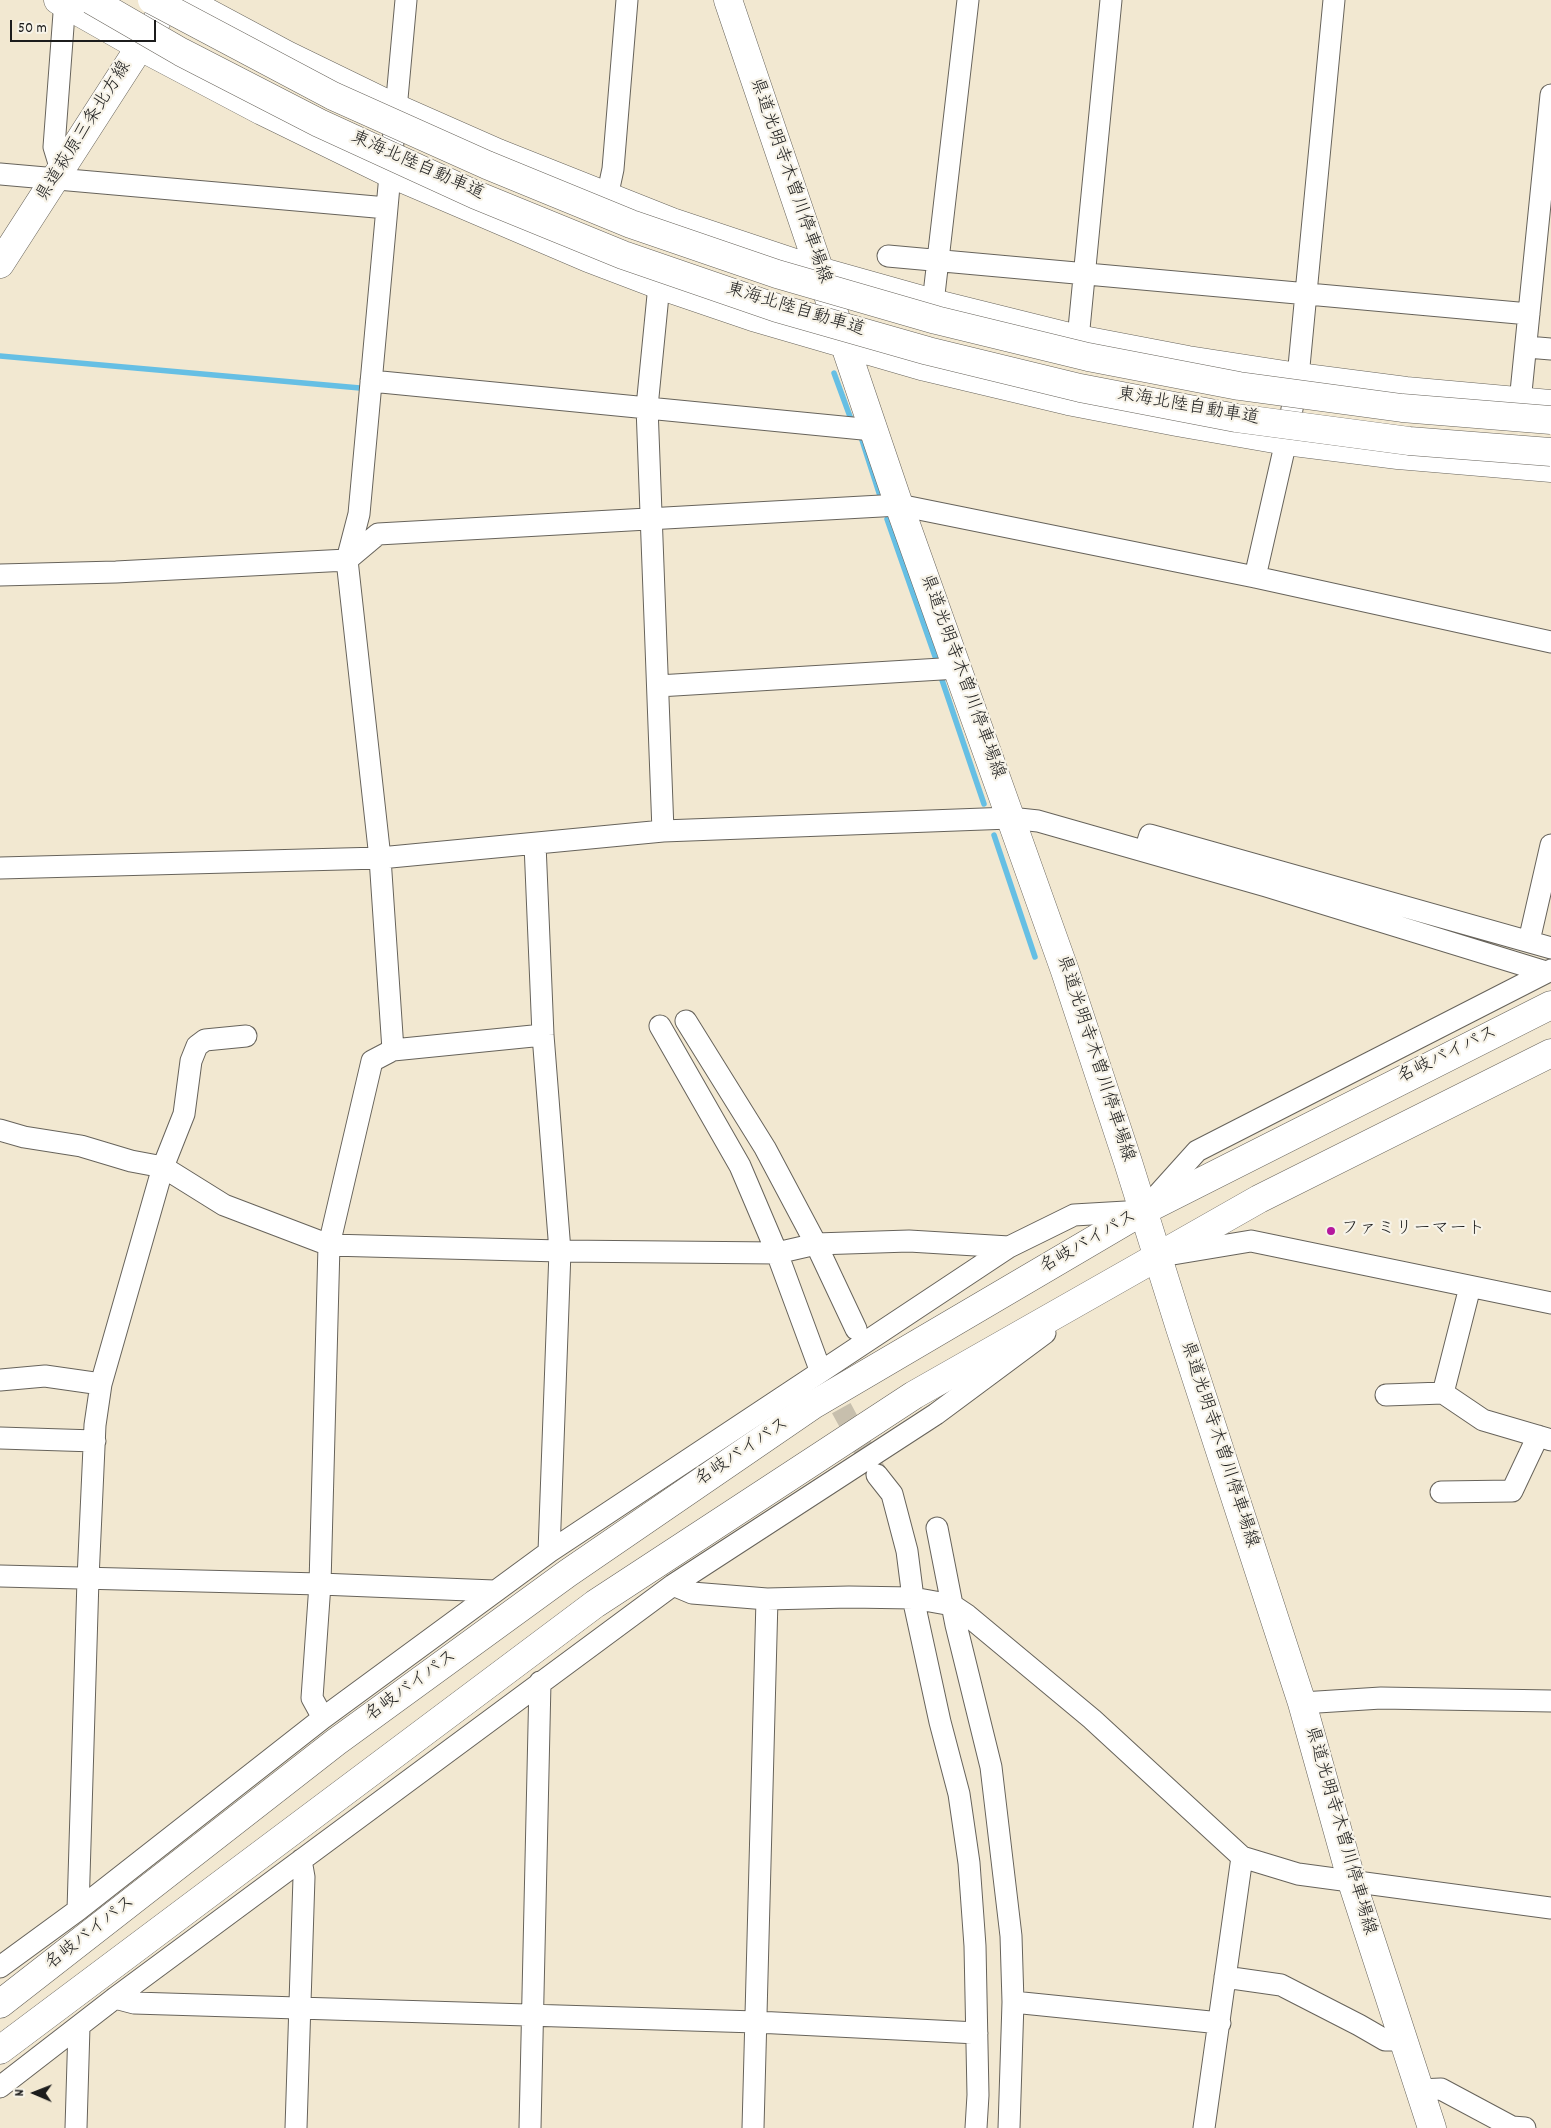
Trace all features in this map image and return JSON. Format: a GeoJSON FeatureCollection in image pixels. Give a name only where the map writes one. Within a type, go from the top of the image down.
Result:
{"type":"FeatureCollection","features":[{"type":"Feature","properties":{"kind":"main road","name":"東海北陸自動車道"},"geometry":{"type":"LineString","coordinates":[[91,0],[181,52],[319,122],[476,195],[623,255],[777,308],[928,351],[1080,388],[1236,418],[1409,441],[1551,452]]}},
{"type":"Feature","properties":{"kind":"main road","name":"東海北陸自動車道"},"geometry":{"type":"LineString","coordinates":[[152,0],[332,96],[478,161],[631,224],[777,274],[936,320],[1088,357],[1239,386],[1402,408],[1551,420]]}},
{"type":"Feature","properties":{"kind":"main road","name":"県道萩原三条北方線"},"geometry":{"type":"LineString","coordinates":[[0,264],[170,0]]}},
{"type":"Feature","properties":{"kind":"main road"},"geometry":{"type":"LineString","coordinates":[[184,0],[287,55],[396,108],[607,197],[672,222],[819,271],[933,303],[1078,339],[1188,360],[1406,391],[1551,404]]}},
{"type":"Feature","properties":{"kind":"main road","name":"県道光明寺木曽川停車場線"},"geometry":{"type":"LineString","coordinates":[[728,0],[899,505],[1065,971],[1302,1702],[1352,1882],[1418,2090],[1432,2128]]}},
{"type":"Feature","properties":{"kind":"main road"},"geometry":{"type":"LineString","coordinates":[[63,1],[139,46],[262,111],[390,173],[571,251],[659,285],[844,345],[1068,401],[1286,441],[1407,456],[1551,468]]}},
{"type":"Feature","properties":{"kind":"main road","name":"名岐バイパス"},"geometry":{"type":"LineString","coordinates":[[0,2004],[336,1742],[568,1573],[813,1405],[1142,1211],[1551,1005]]}},
{"type":"Feature","properties":{"kind":"main road","name":"名岐バイパス"},"geometry":{"type":"LineString","coordinates":[[0,2050],[595,1604],[914,1395],[1259,1199],[1551,1053]]}},
{"type":"Feature","properties":{"kind":"street"},"geometry":{"type":"LineString","coordinates":[[393,1050],[380,858],[347,560],[359,514],[406,0]]}},
{"type":"Feature","properties":{"kind":"street"},"geometry":{"type":"LineString","coordinates":[[607,197],[613,169],[627,0]]}},
{"type":"Feature","properties":{"kind":"street"},"geometry":{"type":"LineString","coordinates":[[933,303],[968,0]]}},
{"type":"Feature","properties":{"kind":"street"},"geometry":{"type":"LineString","coordinates":[[1078,339],[1112,0]]}},
{"type":"Feature","properties":{"kind":"street"},"geometry":{"type":"LineString","coordinates":[[1255,577],[1286,441],[1298,377],[1334,0]]}},
{"type":"Feature","properties":{"kind":"street"},"geometry":{"type":"LineString","coordinates":[[57,175],[54,147],[63,1]]}},
{"type":"Feature","properties":{"kind":"street"},"geometry":{"type":"LineString","coordinates":[[1520,402],[1551,95]]}},
{"type":"Feature","properties":{"kind":"street"},"geometry":{"type":"LineString","coordinates":[[0,174],[57,175],[387,208]]}},
{"type":"Feature","properties":{"kind":"street"},"geometry":{"type":"LineString","coordinates":[[888,256],[939,259],[1529,314]]}},
{"type":"Feature","properties":{"kind":"street"},"geometry":{"type":"LineString","coordinates":[[659,285],[647,407],[663,831]]}},
{"type":"Feature","properties":{"kind":"street"},"geometry":{"type":"LineString","coordinates":[[1527,346],[1551,349]]}},
{"type":"Feature","properties":{"kind":"street"},"geometry":{"type":"LineString","coordinates":[[371,381],[874,430]]}},
{"type":"Feature","properties":{"kind":"street"},"geometry":{"type":"LineString","coordinates":[[0,575],[116,572],[347,560],[378,534],[899,505],[1255,577],[1551,642]]}},
{"type":"Feature","properties":{"kind":"street"},"geometry":{"type":"LineString","coordinates":[[658,686],[958,668]]}},
{"type":"Feature","properties":{"kind":"street"},"geometry":{"type":"LineString","coordinates":[[0,868],[380,858],[663,831],[1010,818],[1038,820],[1545,966]]}},
{"type":"Feature","properties":{"kind":"street"},"geometry":{"type":"LineString","coordinates":[[1145,851],[1150,835],[1551,948]]}},
{"type":"Feature","properties":{"kind":"street"},"geometry":{"type":"LineString","coordinates":[[535,844],[543,1035],[560,1251],[549,1552]]}},
{"type":"Feature","properties":{"kind":"street"},"geometry":{"type":"LineString","coordinates":[[1529,941],[1551,845]]}},
{"type":"Feature","properties":{"kind":"street"},"geometry":{"type":"LineString","coordinates":[[0,1967],[78,1910],[323,1718],[549,1552],[1009,1247],[1074,1215],[1142,1211],[1197,1151],[1545,966]]}},
{"type":"Feature","properties":{"kind":"street"},"geometry":{"type":"LineString","coordinates":[[686,1021],[765,1148],[816,1244],[856,1329]]}},
{"type":"Feature","properties":{"kind":"street"},"geometry":{"type":"LineString","coordinates":[[660,1026],[740,1166],[777,1253],[818,1364]]}},
{"type":"Feature","properties":{"kind":"street"},"geometry":{"type":"LineString","coordinates":[[323,1718],[312,1698],[320,1584],[329,1245],[372,1061],[393,1050],[543,1035]]}},
{"type":"Feature","properties":{"kind":"street"},"geometry":{"type":"LineString","coordinates":[[78,1910],[88,1579],[95,1425],[101,1384],[163,1168],[184,1114],[190,1061],[197,1046],[206,1040],[246,1036]]}},
{"type":"Feature","properties":{"kind":"street"},"geometry":{"type":"LineString","coordinates":[[0,1130],[24,1137],[81,1146],[131,1161],[163,1168],[224,1205],[329,1245],[560,1251],[777,1253],[816,1244],[909,1241],[1009,1247]]}},
{"type":"Feature","properties":{"kind":"street"},"geometry":{"type":"LineString","coordinates":[[1157,1257],[1251,1241],[1551,1303]]}},
{"type":"Feature","properties":{"kind":"street"},"geometry":{"type":"LineString","coordinates":[[0,2087],[114,1998],[673,1585],[936,1414],[1109,1285]]}},
{"type":"Feature","properties":{"kind":"street"},"geometry":{"type":"LineString","coordinates":[[1443,1393],[1470,1287]]}},
{"type":"Feature","properties":{"kind":"street"},"geometry":{"type":"LineString","coordinates":[[0,1380],[45,1376],[101,1384]]}},
{"type":"Feature","properties":{"kind":"street"},"geometry":{"type":"LineString","coordinates":[[1386,1395],[1443,1393],[1483,1420],[1544,1438],[1512,1491],[1441,1492]]}},
{"type":"Feature","properties":{"kind":"street"},"geometry":{"type":"LineString","coordinates":[[0,1438],[95,1441]]}},
{"type":"Feature","properties":{"kind":"street"},"geometry":{"type":"LineString","coordinates":[[877,1475],[892,1494],[907,1551],[913,1598],[960,1804],[969,1863],[975,1946],[978,2096],[976,2128]]}},
{"type":"Feature","properties":{"kind":"street"},"geometry":{"type":"LineString","coordinates":[[937,1528],[952,1604],[992,1767],[1011,1936],[1013,2002],[1009,2128]]}},
{"type":"Feature","properties":{"kind":"street"},"geometry":{"type":"LineString","coordinates":[[0,1576],[320,1584],[494,1592]]}},
{"type":"Feature","properties":{"kind":"street"},"geometry":{"type":"LineString","coordinates":[[673,1585],[692,1592],[767,1599],[913,1598],[952,1604],[1092,1719],[1242,1857],[1298,1874],[1551,1908]]}},
{"type":"Feature","properties":{"kind":"street"},"geometry":{"type":"LineString","coordinates":[[753,2128],[767,1599]]}},
{"type":"Feature","properties":{"kind":"street"},"geometry":{"type":"LineString","coordinates":[[530,2128],[540,1682]]}},
{"type":"Feature","properties":{"kind":"street"},"geometry":{"type":"LineString","coordinates":[[1302,1702],[1381,1698],[1551,1701]]}},
{"type":"Feature","properties":{"kind":"street"},"geometry":{"type":"LineString","coordinates":[[1204,2128],[1242,1857]]}},
{"type":"Feature","properties":{"kind":"street"},"geometry":{"type":"LineString","coordinates":[[296,2128],[304,1877],[301,1860]]}},
{"type":"Feature","properties":{"kind":"street"},"geometry":{"type":"LineString","coordinates":[[1225,1977],[1281,1986],[1359,2024],[1385,2040],[1402,2040]]}},
{"type":"Feature","properties":{"kind":"street"},"geometry":{"type":"LineString","coordinates":[[114,1998],[134,2003],[756,2022],[977,2033]]}},
{"type":"Feature","properties":{"kind":"street"},"geometry":{"type":"LineString","coordinates":[[1013,2002],[1220,2023]]}},
{"type":"Feature","properties":{"kind":"street"},"geometry":{"type":"LineString","coordinates":[[76,2128],[79,2027]]}},
{"type":"Feature","properties":{"kind":"street"},"geometry":{"type":"LineString","coordinates":[[1418,2090],[1441,2090],[1512,2127],[1525,2128]]}},
{"type":"Feature","properties":{"kind":"waterway"},"geometry":{"type":"LineString","coordinates":[[0,356],[360,388]]}},
{"type":"Feature","properties":{"kind":"waterway"},"geometry":{"type":"LineString","coordinates":[[834,373],[852,422]]}},
{"type":"Feature","properties":{"kind":"waterway"},"geometry":{"type":"LineString","coordinates":[[860,434],[880,496]]}},
{"type":"Feature","properties":{"kind":"waterway"},"geometry":{"type":"LineString","coordinates":[[887,519],[937,662]]}},
{"type":"Feature","properties":{"kind":"waterway"},"geometry":{"type":"LineString","coordinates":[[942,680],[984,804]]}},
{"type":"Feature","properties":{"kind":"waterway"},"geometry":{"type":"LineString","coordinates":[[994,835],[1035,957]]}},
{"type":"Feature","properties":{"kind":"tunnel"},"geometry":{"type":"LineString","coordinates":[[826,1380],[877,1474]]}},
{"type":"Feature","properties":{"kind":"place","name":"ファミリーマート"},"geometry":{"type":"Point","coordinates":[1331,1231]}}]}
